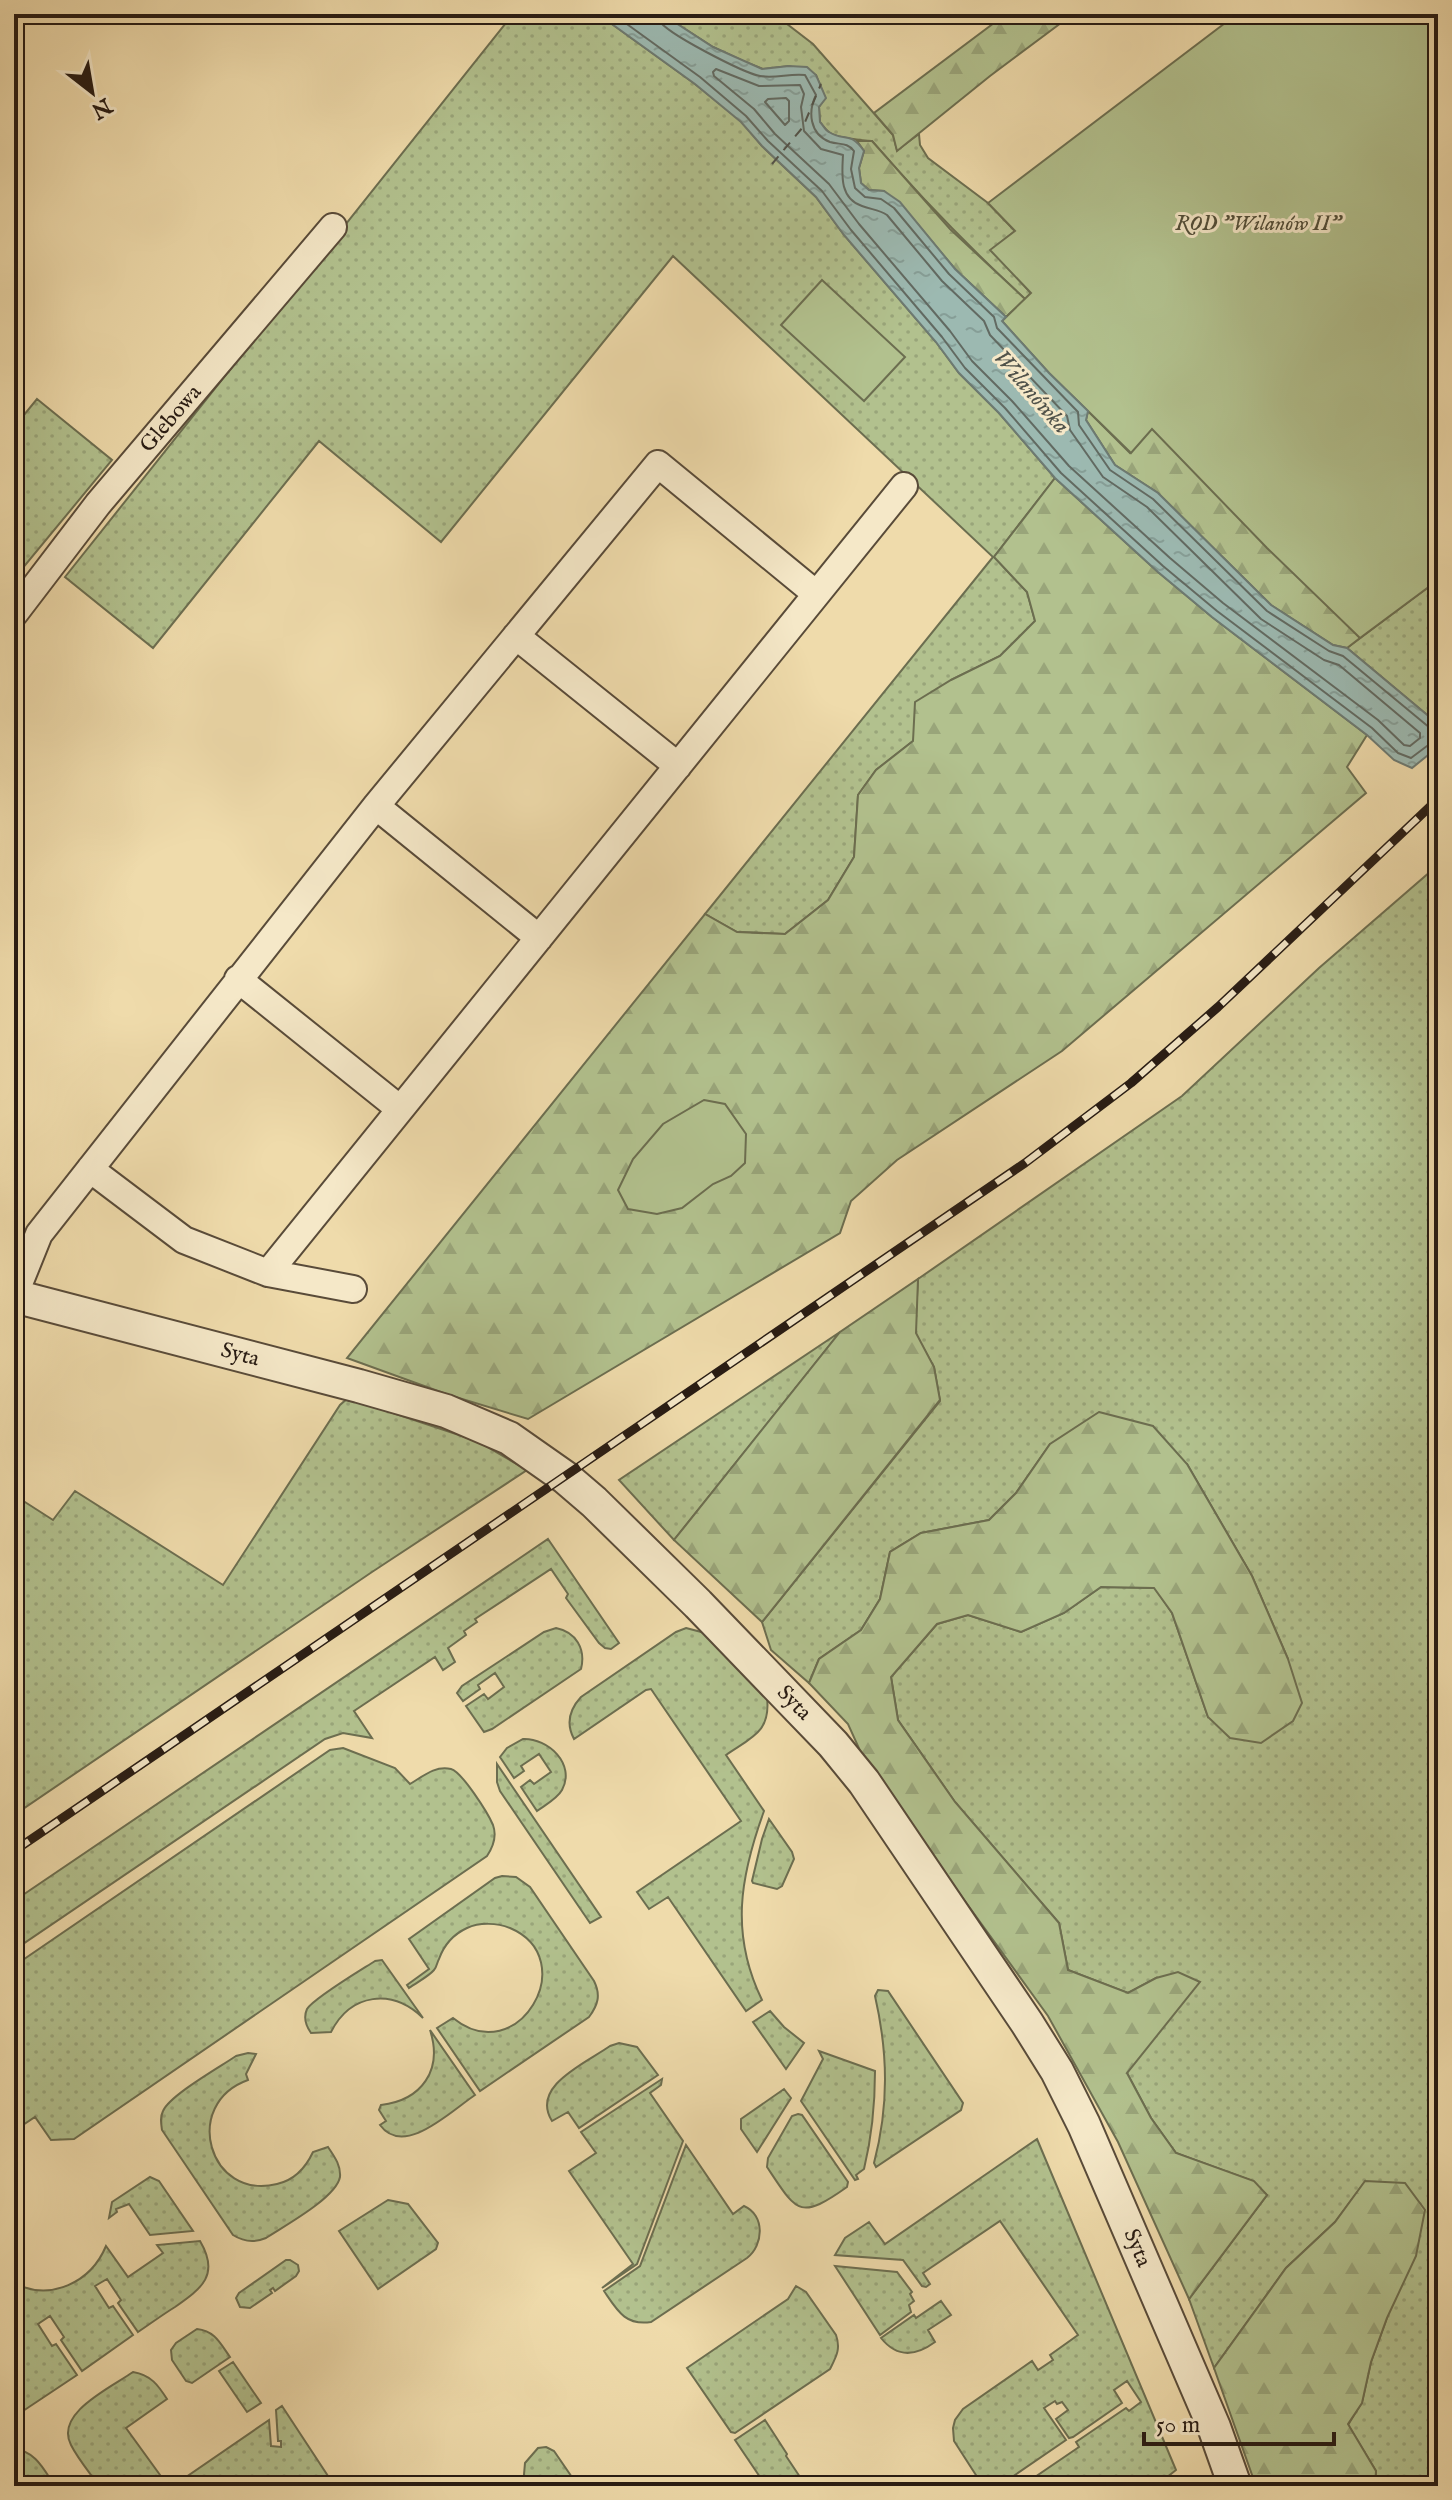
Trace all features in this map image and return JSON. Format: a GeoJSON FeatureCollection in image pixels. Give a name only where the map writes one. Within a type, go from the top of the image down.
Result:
{"type":"FeatureCollection","features":[{"type":"Feature","properties":{"kind":"street","name":"Glebowa"},"geometry":{"type":"LineString","coordinates":[[14,614],[98,504],[333,227]]}},
{"type":"Feature","properties":{"kind":"street"},"geometry":{"type":"LineString","coordinates":[[14,1296],[39,1234],[376,806],[658,464],[815,593]]}},
{"type":"Feature","properties":{"kind":"street"},"geometry":{"type":"LineString","coordinates":[[268,1273],[904,486]]}},
{"type":"Feature","properties":{"kind":"street"},"geometry":{"type":"LineString","coordinates":[[516,636],[678,766]]}},
{"type":"Feature","properties":{"kind":"street"},"geometry":{"type":"LineString","coordinates":[[376,806],[539,938]]}},
{"type":"Feature","properties":{"kind":"street"},"geometry":{"type":"LineString","coordinates":[[238,979],[400,1109]]}},
{"type":"Feature","properties":{"kind":"street"},"geometry":{"type":"LineString","coordinates":[[90,1169],[184,1240],[268,1273],[353,1289]]}},
{"type":"Feature","properties":{"kind":"street","name":"Syta"},"geometry":{"type":"LineString","coordinates":[[14,1296],[446,1411],[509,1438],[594,1502],[833,1744],[864,1782],[1027,2023],[1057,2071],[1084,2125],[1214,2427],[1235,2486]]}},
{"type":"Feature","properties":{"kind":"green space"},"geometry":{"type":"Polygon","coordinates":[[[513,14],[598,14],[742,122],[762,146],[816,197],[959,373],[999,413],[1055,478],[994,557],[1027,592],[1035,621],[1000,656],[951,680],[913,741],[876,770],[858,795],[854,857],[828,900],[785,934],[737,932],[705,914],[993,557],[673,256],[441,542],[319,441],[153,648],[65,577],[513,14]]]}},
{"type":"Feature","properties":{"kind":"green space"},"geometry":{"type":"Polygon","coordinates":[[[662,14],[774,14],[813,44],[893,135],[897,150],[919,134],[920,145],[928,158],[988,203],[1015,231],[991,250],[1031,293],[1025,299],[1005,280],[927,202],[872,141],[827,131],[820,122],[819,107],[825,98],[816,75],[789,66],[763,69],[713,47],[662,14]]]}},
{"type":"Feature","properties":{"kind":"green space"},"geometry":{"type":"Polygon","coordinates":[[[1006,14],[1073,14],[897,151],[893,135],[874,113],[1006,14]]]}},
{"type":"Feature","properties":{"kind":"green space","name":"ROD \"Wilanów II\""},"geometry":{"type":"Polygon","coordinates":[[[1237,14],[1438,14],[1438,580],[1360,638],[1267,548],[1152,429],[1131,453],[1049,373],[1002,321],[1031,293],[990,250],[1015,231],[988,203],[1237,14]]]}},
{"type":"Feature","properties":{"kind":"green space"},"geometry":{"type":"Polygon","coordinates":[[[857,141],[872,141],[950,229],[1025,299],[1006,317],[955,269],[914,220],[884,191],[869,190],[861,183],[859,168],[864,151],[857,141]]]}},
{"type":"Feature","properties":{"kind":"green space"},"geometry":{"type":"Polygon","coordinates":[[[822,280],[905,357],[864,401],[781,325],[822,280]]]}},
{"type":"Feature","properties":{"kind":"green space"},"geometry":{"type":"Polygon","coordinates":[[[37,399],[112,460],[17,575],[14,572],[14,427],[37,399]]]}},
{"type":"Feature","properties":{"kind":"green space"},"geometry":{"type":"Polygon","coordinates":[[[1088,411],[1130,453],[1152,428],[1360,638],[1347,648],[1333,645],[1271,605],[1158,493],[1115,465],[1086,420],[1088,411]]]}},
{"type":"Feature","properties":{"kind":"green space"},"geometry":{"type":"Polygon","coordinates":[[[1055,478],[1212,617],[1367,735],[1347,767],[1366,793],[1062,1051],[897,1160],[851,1201],[840,1233],[528,1419],[449,1395],[347,1358],[705,914],[737,932],[785,934],[828,900],[854,857],[858,795],[876,770],[913,741],[915,702],[1000,656],[1035,621],[1027,592],[994,557],[1055,478]]]}},
{"type":"Feature","properties":{"kind":"green space"},"geometry":{"type":"Polygon","coordinates":[[[1438,580],[1438,724],[1347,648],[1438,580]]]}},
{"type":"Feature","properties":{"kind":"green space"},"geometry":{"type":"Polygon","coordinates":[[[1438,865],[1438,2486],[1375,2486],[1376,2471],[1348,2425],[1362,2402],[1371,2362],[1387,2318],[1365,2182],[1335,2222],[1286,2268],[1214,2368],[1189,2299],[1267,2195],[1253,2181],[1176,2153],[1151,2118],[1127,2073],[1156,1978],[1128,1993],[1068,1970],[1059,1923],[955,1802],[898,1720],[891,1677],[937,1624],[968,1615],[1021,1632],[1064,1613],[1101,1587],[1155,1588],[1172,1613],[1208,1717],[1288,1659],[1252,1576],[1187,1464],[1050,1444],[1016,1493],[989,1520],[921,1533],[890,1552],[880,1599],[861,1630],[819,1659],[809,1683],[771,1650],[762,1622],[940,1401],[934,1367],[915,1333],[918,1279],[1182,1096],[1319,968],[1438,865]]]}},
{"type":"Feature","properties":{"kind":"green space"},"geometry":{"type":"Polygon","coordinates":[[[704,1100],[725,1104],[746,1134],[745,1163],[731,1176],[713,1184],[682,1208],[657,1214],[628,1209],[618,1190],[633,1159],[663,1124],[704,1100]]]}},
{"type":"Feature","properties":{"kind":"green space"},"geometry":{"type":"Polygon","coordinates":[[[918,1279],[916,1333],[934,1367],[940,1400],[762,1622],[674,1540],[840,1332],[918,1279]]]}},
{"type":"Feature","properties":{"kind":"green space"},"geometry":{"type":"Polygon","coordinates":[[[840,1332],[674,1540],[619,1480],[840,1332]]]}},
{"type":"Feature","properties":{"kind":"green space"},"geometry":{"type":"Polygon","coordinates":[[[348,1398],[477,1441],[527,1470],[14,1815],[14,1495],[53,1520],[75,1491],[223,1585],[340,1405],[348,1398]]]}},
{"type":"Feature","properties":{"kind":"green space"},"geometry":{"type":"Polygon","coordinates":[[[1099,1412],[1153,1426],[1187,1464],[1252,1576],[1288,1659],[1302,1703],[1293,1721],[1261,1743],[1230,1738],[1208,1717],[1172,1613],[1154,1588],[1101,1587],[1064,1613],[1021,1632],[968,1615],[937,1624],[891,1677],[898,1720],[955,1802],[1059,1923],[1068,1970],[1128,1993],[1156,1978],[1178,1972],[1200,1982],[1127,2073],[1151,2118],[1176,2153],[1254,2181],[1267,2195],[1189,2299],[1118,2142],[1048,2016],[867,1766],[848,1724],[809,1683],[819,1659],[861,1630],[880,1599],[890,1552],[921,1533],[989,1520],[1016,1493],[1050,1444],[1099,1412]]]}},
{"type":"Feature","properties":{"kind":"green space"},"geometry":{"type":"Polygon","coordinates":[[[548,1539],[619,1643],[611,1649],[599,1643],[566,1598],[568,1594],[551,1569],[475,1619],[477,1622],[464,1631],[466,1635],[448,1648],[455,1662],[443,1670],[435,1657],[354,1711],[372,1738],[343,1733],[325,1739],[14,1950],[14,1901],[548,1539]]]}},
{"type":"Feature","properties":{"kind":"green space"},"geometry":{"type":"Polygon","coordinates":[[[556,1628],[569,1633],[578,1642],[582,1655],[581,1669],[484,1732],[466,1706],[484,1694],[488,1699],[504,1687],[495,1673],[463,1701],[457,1693],[462,1686],[544,1632],[556,1628]]]}},
{"type":"Feature","properties":{"kind":"green space"},"geometry":{"type":"Polygon","coordinates":[[[686,1628],[705,1633],[767,1697],[763,1726],[726,1755],[764,1811],[749,1859],[742,1906],[745,1952],[762,2000],[746,2011],[668,1897],[649,1909],[637,1892],[741,1821],[651,1689],[574,1739],[570,1728],[571,1712],[581,1697],[686,1628]]]}},
{"type":"Feature","properties":{"kind":"green space"},"geometry":{"type":"Polygon","coordinates":[[[523,1739],[550,1748],[557,1754],[565,1771],[560,1793],[537,1811],[521,1787],[530,1780],[534,1784],[551,1772],[539,1754],[521,1766],[524,1771],[514,1778],[500,1757],[507,1748],[523,1739]]]}},
{"type":"Feature","properties":{"kind":"green space"},"geometry":{"type":"Polygon","coordinates":[[[343,1748],[395,1768],[410,1784],[440,1769],[456,1772],[493,1825],[494,1841],[487,1856],[74,2139],[51,2140],[35,2117],[14,2131],[14,1966],[330,1750],[343,1748]]]}},
{"type":"Feature","properties":{"kind":"green space"},"geometry":{"type":"Polygon","coordinates":[[[497,1764],[601,1917],[590,1923],[500,1791],[497,1764]]]}},
{"type":"Feature","properties":{"kind":"green space"},"geometry":{"type":"Polygon","coordinates":[[[769,1819],[794,1859],[782,1886],[777,1889],[752,1881],[769,1819]]]}},
{"type":"Feature","properties":{"kind":"green space"},"geometry":{"type":"Polygon","coordinates":[[[502,1876],[516,1877],[530,1887],[594,1981],[598,2000],[589,2017],[480,2091],[437,2028],[453,2018],[477,2031],[500,2031],[519,2021],[533,2004],[541,1984],[541,1963],[531,1943],[510,1928],[494,1924],[477,1925],[454,1937],[434,1970],[409,1988],[407,1985],[429,1969],[409,1939],[502,1876]]]}},
{"type":"Feature","properties":{"kind":"green space"},"geometry":{"type":"Polygon","coordinates":[[[382,1960],[423,2018],[398,2002],[373,1999],[349,2009],[331,2032],[311,2033],[305,2019],[311,2004],[375,1961],[382,1960]]]}},
{"type":"Feature","properties":{"kind":"green space"},"geometry":{"type":"Polygon","coordinates":[[[878,1990],[888,1991],[963,2103],[961,2110],[876,2167],[874,2163],[882,2121],[885,2080],[875,1996],[878,1990]]]}},
{"type":"Feature","properties":{"kind":"green space"},"geometry":{"type":"Polygon","coordinates":[[[770,2011],[804,2043],[786,2069],[753,2022],[770,2011]]]}},
{"type":"Feature","properties":{"kind":"green space"},"geometry":{"type":"Polygon","coordinates":[[[430,2030],[475,2095],[428,2128],[402,2136],[390,2134],[380,2125],[386,2121],[379,2110],[381,2105],[408,2097],[426,2081],[434,2058],[430,2030]]]}},
{"type":"Feature","properties":{"kind":"green space"},"geometry":{"type":"Polygon","coordinates":[[[619,2043],[637,2047],[658,2075],[579,2128],[568,2112],[552,2121],[547,2108],[554,2086],[575,2068],[619,2043]]]}},
{"type":"Feature","properties":{"kind":"green space"},"geometry":{"type":"Polygon","coordinates":[[[819,2051],[875,2071],[869,2145],[864,2169],[855,2180],[801,2101],[823,2059],[819,2051]]]}},
{"type":"Feature","properties":{"kind":"green space"},"geometry":{"type":"Polygon","coordinates":[[[256,2054],[246,2074],[248,2080],[227,2092],[215,2109],[210,2128],[212,2147],[220,2165],[234,2178],[253,2185],[277,2184],[299,2172],[313,2152],[328,2147],[340,2173],[336,2185],[320,2202],[266,2238],[253,2241],[233,2235],[162,2130],[161,2120],[167,2104],[185,2089],[236,2056],[256,2054]]]}},
{"type":"Feature","properties":{"kind":"green space"},"geometry":{"type":"Polygon","coordinates":[[[662,2079],[661,2085],[650,2093],[683,2141],[637,2264],[602,2288],[633,2264],[569,2171],[596,2153],[581,2132],[662,2079]]]}},
{"type":"Feature","properties":{"kind":"green space"},"geometry":{"type":"Polygon","coordinates":[[[784,2089],[791,2098],[757,2152],[741,2129],[741,2119],[784,2089]]]}},
{"type":"Feature","properties":{"kind":"green space"},"geometry":{"type":"Polygon","coordinates":[[[802,2115],[848,2182],[847,2187],[831,2198],[809,2207],[800,2207],[793,2202],[767,2167],[768,2158],[792,2116],[802,2115]]]}},
{"type":"Feature","properties":{"kind":"green space"},"geometry":{"type":"Polygon","coordinates":[[[1037,2139],[1176,2470],[1166,2478],[1172,2486],[1058,2486],[1051,2477],[1040,2484],[1035,2477],[1079,2447],[1076,2442],[1126,2408],[1129,2411],[1141,2402],[1127,2381],[1114,2390],[1122,2403],[1073,2437],[1069,2438],[1056,2419],[1068,2410],[1062,2402],[1057,2404],[1055,2401],[1044,2408],[1066,2440],[999,2486],[983,2486],[954,2441],[955,2420],[963,2409],[1032,2361],[1038,2370],[1053,2360],[1050,2355],[1078,2335],[1000,2221],[923,2273],[930,2284],[926,2287],[903,2260],[835,2255],[845,2238],[869,2222],[885,2244],[1037,2139]]]}},
{"type":"Feature","properties":{"kind":"green space"},"geometry":{"type":"Polygon","coordinates":[[[686,2145],[733,2214],[744,2206],[756,2216],[760,2230],[757,2246],[747,2258],[651,2322],[635,2322],[623,2315],[604,2291],[640,2266],[686,2145]]]}},
{"type":"Feature","properties":{"kind":"green space"},"geometry":{"type":"Polygon","coordinates":[[[150,2177],[159,2181],[193,2231],[150,2235],[129,2204],[116,2209],[117,2212],[109,2218],[112,2202],[150,2177]]]}},
{"type":"Feature","properties":{"kind":"green space"},"geometry":{"type":"Polygon","coordinates":[[[1365,2181],[1405,2183],[1425,2210],[1416,2256],[1387,2318],[1371,2362],[1362,2403],[1348,2424],[1376,2471],[1375,2486],[1256,2486],[1214,2368],[1286,2268],[1335,2222],[1365,2181]]]}},
{"type":"Feature","properties":{"kind":"green space"},"geometry":{"type":"Polygon","coordinates":[[[388,2200],[408,2204],[438,2243],[436,2249],[378,2289],[339,2231],[388,2200]]]}},
{"type":"Feature","properties":{"kind":"green space"},"geometry":{"type":"Polygon","coordinates":[[[200,2241],[208,2263],[205,2280],[185,2300],[138,2332],[118,2303],[121,2300],[107,2279],[95,2286],[109,2308],[113,2306],[133,2335],[82,2371],[61,2340],[64,2337],[50,2316],[38,2324],[77,2375],[14,2417],[14,2283],[42,2290],[68,2285],[90,2270],[106,2246],[128,2277],[163,2253],[157,2245],[200,2241]]]}},
{"type":"Feature","properties":{"kind":"green space"},"geometry":{"type":"Polygon","coordinates":[[[286,2260],[298,2265],[296,2276],[275,2291],[273,2288],[270,2290],[272,2293],[250,2308],[240,2307],[236,2298],[239,2293],[286,2260]]]}},
{"type":"Feature","properties":{"kind":"green space"},"geometry":{"type":"Polygon","coordinates":[[[835,2266],[897,2272],[912,2292],[914,2301],[909,2305],[911,2312],[880,2335],[835,2266]]]}},
{"type":"Feature","properties":{"kind":"green space"},"geometry":{"type":"Polygon","coordinates":[[[796,2286],[806,2292],[836,2335],[838,2349],[834,2361],[830,2369],[735,2433],[731,2432],[687,2368],[788,2299],[796,2286]]]}},
{"type":"Feature","properties":{"kind":"green space"},"geometry":{"type":"Polygon","coordinates":[[[941,2301],[951,2315],[928,2330],[935,2342],[928,2347],[914,2352],[900,2352],[881,2338],[914,2315],[916,2318],[941,2301]]]}},
{"type":"Feature","properties":{"kind":"green space"},"geometry":{"type":"Polygon","coordinates":[[[197,2329],[213,2335],[230,2357],[192,2383],[186,2381],[172,2360],[171,2350],[197,2329]]]}},
{"type":"Feature","properties":{"kind":"green space"},"geometry":{"type":"Polygon","coordinates":[[[233,2362],[261,2403],[247,2412],[219,2371],[233,2362]]]}},
{"type":"Feature","properties":{"kind":"green space"},"geometry":{"type":"Polygon","coordinates":[[[133,2372],[153,2381],[167,2399],[126,2428],[168,2486],[99,2486],[71,2445],[68,2433],[78,2412],[100,2393],[133,2372]]]}},
{"type":"Feature","properties":{"kind":"green space"},"geometry":{"type":"Polygon","coordinates":[[[282,2406],[330,2479],[335,2477],[341,2486],[173,2486],[269,2420],[271,2446],[281,2447],[276,2410],[282,2406]]]}},
{"type":"Feature","properties":{"kind":"green space"},"geometry":{"type":"Polygon","coordinates":[[[765,2420],[806,2486],[766,2486],[735,2440],[765,2420]]]}},
{"type":"Feature","properties":{"kind":"green space"},"geometry":{"type":"Polygon","coordinates":[[[546,2447],[554,2451],[578,2486],[523,2486],[525,2463],[538,2448],[546,2447]]]}},
{"type":"Feature","properties":{"kind":"green space"},"geometry":{"type":"Polygon","coordinates":[[[14,2449],[34,2457],[55,2486],[14,2486],[14,2449]]]}},
{"type":"Feature","properties":{"kind":"water","name":"Wilanówka"},"geometry":{"type":"Polygon","coordinates":[[[598,14],[662,14],[713,47],[762,69],[807,67],[816,75],[826,98],[819,107],[820,122],[834,135],[850,138],[864,151],[859,168],[861,183],[869,190],[884,191],[900,202],[955,269],[1006,317],[1002,321],[1088,411],[1086,420],[1115,465],[1158,493],[1271,605],[1333,645],[1347,648],[1438,724],[1438,747],[1412,768],[1394,760],[1367,735],[1158,572],[1055,478],[999,413],[959,373],[816,197],[741,122],[695,84],[598,14]]]}},
{"type":"Feature","properties":{"kind":"ferry route"},"geometry":{"type":"LineString","coordinates":[[772,164],[803,127],[821,84]]}},
{"type":"Feature","properties":{"kind":"railway"},"geometry":{"type":"LineString","coordinates":[[14,1851],[1025,1163],[1131,1083],[1218,1007],[1438,799]]}}]}
